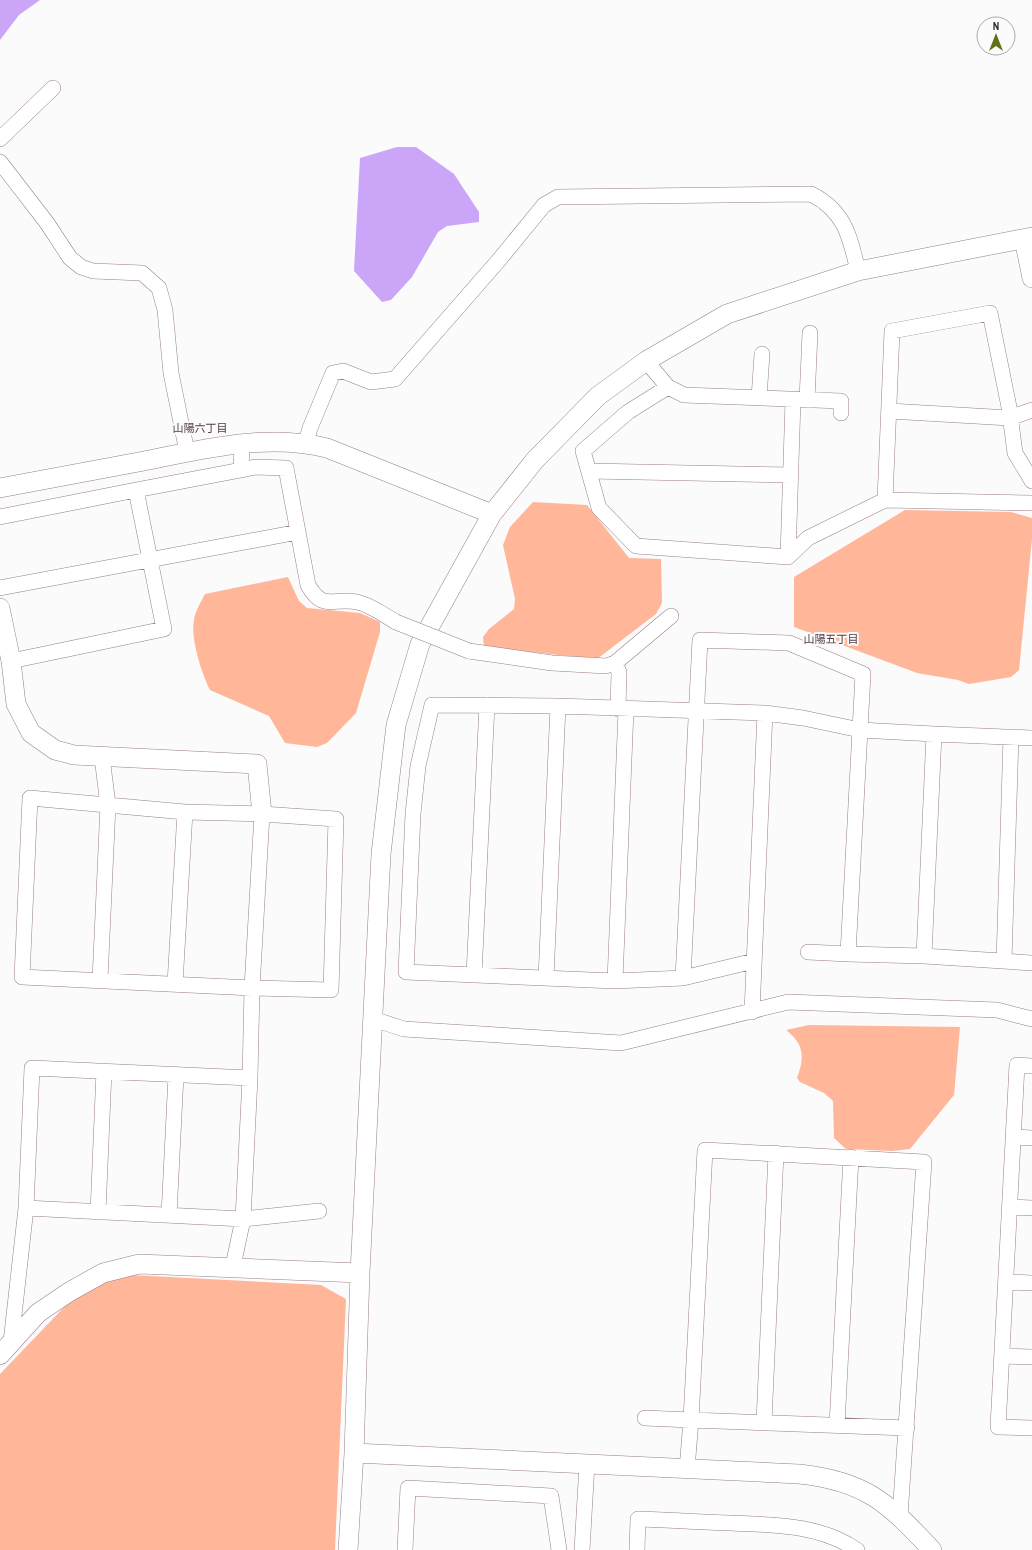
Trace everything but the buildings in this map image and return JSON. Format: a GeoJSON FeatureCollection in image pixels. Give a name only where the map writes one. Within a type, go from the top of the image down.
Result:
{"type":"FeatureCollection","features":[{"type":"Feature","properties":{"kind":"street"},"geometry":{"type":"LineString","coordinates":[[0,139],[53,88]]}},
{"type":"Feature","properties":{"kind":"street"},"geometry":{"type":"LineString","coordinates":[[0,162],[47,223],[70,258],[81,267],[93,271],[142,273],[160,288],[165,310],[171,373],[187,452]]}},
{"type":"Feature","properties":{"kind":"street"},"geometry":{"type":"LineString","coordinates":[[306,443],[310,428],[333,373],[343,371],[371,382],[394,378],[499,260],[544,205],[558,197],[811,194],[825,201],[838,214],[850,236],[858,271]]}},
{"type":"Feature","properties":{"kind":"street"},"geometry":{"type":"LineString","coordinates":[[348,1550],[354,1453],[360,1273],[381,854],[396,725],[420,644],[492,514],[535,460],[598,396],[646,361],[727,314],[858,271],[1028,238],[1032,278]]}},
{"type":"Feature","properties":{"kind":"street"},"geometry":{"type":"LineString","coordinates":[[885,500],[892,331],[990,313],[1010,418],[1015,453],[1032,481]]}},
{"type":"Feature","properties":{"kind":"street"},"geometry":{"type":"LineString","coordinates":[[788,557],[790,475],[810,333]]}},
{"type":"Feature","properties":{"kind":"street"},"geometry":{"type":"LineString","coordinates":[[759,398],[762,354]]}},
{"type":"Feature","properties":{"kind":"street"},"geometry":{"type":"LineString","coordinates":[[646,361],[668,387],[684,395],[841,402],[841,413]]}},
{"type":"Feature","properties":{"kind":"street"},"geometry":{"type":"LineString","coordinates":[[668,387],[628,412],[583,451],[599,508],[636,546],[788,557],[808,538],[885,500],[1032,503]]}},
{"type":"Feature","properties":{"kind":"street"},"geometry":{"type":"LineString","coordinates":[[889,411],[1010,418],[1032,410]]}},
{"type":"Feature","properties":{"kind":"street"},"geometry":{"type":"LineString","coordinates":[[0,488],[187,452],[242,444],[306,443],[327,448],[492,514]]}},
{"type":"Feature","properties":{"kind":"street"},"geometry":{"type":"LineString","coordinates":[[241,470],[242,444]]}},
{"type":"Feature","properties":{"kind":"street"},"geometry":{"type":"LineString","coordinates":[[0,517],[255,467],[286,468],[308,584],[313,594],[320,600],[356,602],[377,610],[396,622],[468,650],[552,663],[606,666],[615,663],[671,616]]}},
{"type":"Feature","properties":{"kind":"street"},"geometry":{"type":"LineString","coordinates":[[589,471],[790,475]]}},
{"type":"Feature","properties":{"kind":"street"},"geometry":{"type":"LineString","coordinates":[[11,661],[164,629],[136,490]]}},
{"type":"Feature","properties":{"kind":"street"},"geometry":{"type":"LineString","coordinates":[[0,588],[298,532]]}},
{"type":"Feature","properties":{"kind":"street"},"geometry":{"type":"LineString","coordinates":[[0,608],[11,661],[16,704],[31,732],[54,750],[74,755],[102,757],[257,764],[262,814],[252,988],[250,1078],[243,1220],[232,1266]]}},
{"type":"Feature","properties":{"kind":"street"},"geometry":{"type":"LineString","coordinates":[[683,978],[700,640],[789,643],[863,674],[848,954]]}},
{"type":"Feature","properties":{"kind":"street"},"geometry":{"type":"LineString","coordinates":[[615,663],[619,672],[622,710],[615,981]]}},
{"type":"Feature","properties":{"kind":"street"},"geometry":{"type":"LineString","coordinates":[[754,961],[683,978],[615,981],[406,972],[412,838],[418,766],[432,705],[558,706],[622,710],[766,713],[803,718],[860,730],[1032,738]]}},
{"type":"Feature","properties":{"kind":"street"},"geometry":{"type":"LineString","coordinates":[[474,975],[487,705]]}},
{"type":"Feature","properties":{"kind":"street"},"geometry":{"type":"LineString","coordinates":[[546,978],[558,706]]}},
{"type":"Feature","properties":{"kind":"street"},"geometry":{"type":"LineString","coordinates":[[752,1012],[766,713]]}},
{"type":"Feature","properties":{"kind":"street"},"geometry":{"type":"LineString","coordinates":[[924,956],[934,734]]}},
{"type":"Feature","properties":{"kind":"street"},"geometry":{"type":"LineString","coordinates":[[1004,961],[1011,737]]}},
{"type":"Feature","properties":{"kind":"street"},"geometry":{"type":"LineString","coordinates":[[100,980],[108,805],[102,757]]}},
{"type":"Feature","properties":{"kind":"street"},"geometry":{"type":"LineString","coordinates":[[30,798],[185,812],[262,814],[336,819],[331,990],[252,988],[22,977],[30,798]]}},
{"type":"Feature","properties":{"kind":"street"},"geometry":{"type":"LineString","coordinates":[[175,984],[185,812]]}},
{"type":"Feature","properties":{"kind":"street"},"geometry":{"type":"LineString","coordinates":[[808,952],[924,956],[1032,963]]}},
{"type":"Feature","properties":{"kind":"street"},"geometry":{"type":"LineString","coordinates":[[373,1019],[404,1029],[621,1043],[788,1002],[997,1010],[1032,1019]]}},
{"type":"Feature","properties":{"kind":"street"},"geometry":{"type":"LineString","coordinates":[[1032,1066],[1017,1065],[1007,1282],[998,1427],[1032,1428]]}},
{"type":"Feature","properties":{"kind":"street"},"geometry":{"type":"LineString","coordinates":[[6,1349],[26,1208],[32,1068],[250,1078]]}},
{"type":"Feature","properties":{"kind":"street"},"geometry":{"type":"LineString","coordinates":[[98,1212],[104,1071]]}},
{"type":"Feature","properties":{"kind":"street"},"geometry":{"type":"LineString","coordinates":[[170,1216],[176,1075]]}},
{"type":"Feature","properties":{"kind":"street"},"geometry":{"type":"LineString","coordinates":[[1014,1137],[1032,1138]]}},
{"type":"Feature","properties":{"kind":"street"},"geometry":{"type":"LineString","coordinates":[[687,1469],[691,1420],[704,1150],[924,1162],[900,1516]]}},
{"type":"Feature","properties":{"kind":"street"},"geometry":{"type":"LineString","coordinates":[[764,1422],[776,1153]]}},
{"type":"Feature","properties":{"kind":"street"},"geometry":{"type":"LineString","coordinates":[[837,1425],[851,1157]]}},
{"type":"Feature","properties":{"kind":"street"},"geometry":{"type":"LineString","coordinates":[[1010,1207],[1032,1208]]}},
{"type":"Feature","properties":{"kind":"street"},"geometry":{"type":"LineString","coordinates":[[26,1208],[243,1220],[319,1211]]}},
{"type":"Feature","properties":{"kind":"street"},"geometry":{"type":"LineString","coordinates":[[6,1349],[38,1313],[69,1292],[104,1273],[139,1264],[232,1266],[360,1273]]}},
{"type":"Feature","properties":{"kind":"street"},"geometry":{"type":"LineString","coordinates":[[1007,1282],[1032,1283]]}},
{"type":"Feature","properties":{"kind":"street"},"geometry":{"type":"LineString","coordinates":[[1002,1356],[1032,1357]]}},
{"type":"Feature","properties":{"kind":"street"},"geometry":{"type":"LineString","coordinates":[[645,1418],[907,1428]]}},
{"type":"Feature","properties":{"kind":"street"},"geometry":{"type":"LineString","coordinates":[[354,1453],[827,1477],[854,1486],[880,1500],[900,1516],[932,1550]]}},
{"type":"Feature","properties":{"kind":"street"},"geometry":{"type":"LineString","coordinates":[[582,1550],[587,1464]]}},
{"type":"Feature","properties":{"kind":"street"},"geometry":{"type":"LineString","coordinates":[[405,1550],[408,1488],[551,1496],[559,1550]]}},
{"type":"Feature","properties":{"kind":"street"},"geometry":{"type":"LineString","coordinates":[[637,1550],[638,1519],[790,1526],[835,1537],[857,1550]]}},
{"type":"Feature","properties":{"kind":"shaded area"},"geometry":{"type":"Polygon","coordinates":[[[0,0],[40,0],[19,15],[0,40],[0,0]]]}},
{"type":"Feature","properties":{"kind":"shaded area"},"geometry":{"type":"Polygon","coordinates":[[[397,147],[416,147],[454,174],[479,212],[479,222],[447,226],[438,232],[412,277],[391,300],[382,302],[354,271],[360,158],[397,147]]]}},
{"type":"Feature","properties":{"kind":"shaded area"},"geometry":{"type":"Polygon","coordinates":[[[533,502],[587,505],[629,558],[661,559],[662,603],[656,614],[597,659],[484,647],[483,637],[489,629],[514,609],[515,599],[503,545],[510,527],[533,502]]]}},
{"type":"Feature","properties":{"kind":"shaded area"},"geometry":{"type":"Polygon","coordinates":[[[905,510],[1011,512],[1032,518],[1032,539],[1019,670],[1011,677],[969,684],[958,680],[917,673],[794,627],[794,577],[905,510]]]}},
{"type":"Feature","properties":{"kind":"shaded area"},"geometry":{"type":"Polygon","coordinates":[[[288,577],[299,601],[307,608],[360,613],[380,622],[380,632],[356,713],[327,743],[317,747],[285,743],[269,716],[210,690],[200,666],[195,646],[193,628],[195,617],[198,607],[205,594],[288,577]]]}},
{"type":"Feature","properties":{"kind":"shaded area"},"geometry":{"type":"Polygon","coordinates":[[[809,1025],[960,1027],[954,1095],[910,1149],[892,1151],[846,1149],[834,1138],[833,1101],[824,1093],[800,1082],[797,1078],[802,1057],[800,1046],[792,1035],[786,1030],[809,1025]]]}},
{"type":"Feature","properties":{"kind":"shaded area"},"geometry":{"type":"Polygon","coordinates":[[[131,1275],[321,1285],[346,1299],[335,1550],[0,1550],[0,1374],[69,1302],[94,1284],[131,1275]]]}},
{"type":"Feature","properties":{"kind":"district","name":"山陽六丁目"},"geometry":{"type":"Point","coordinates":[200,428]}},
{"type":"Feature","properties":{"kind":"district","name":"山陽五丁目"},"geometry":{"type":"Point","coordinates":[831,639]}}]}
